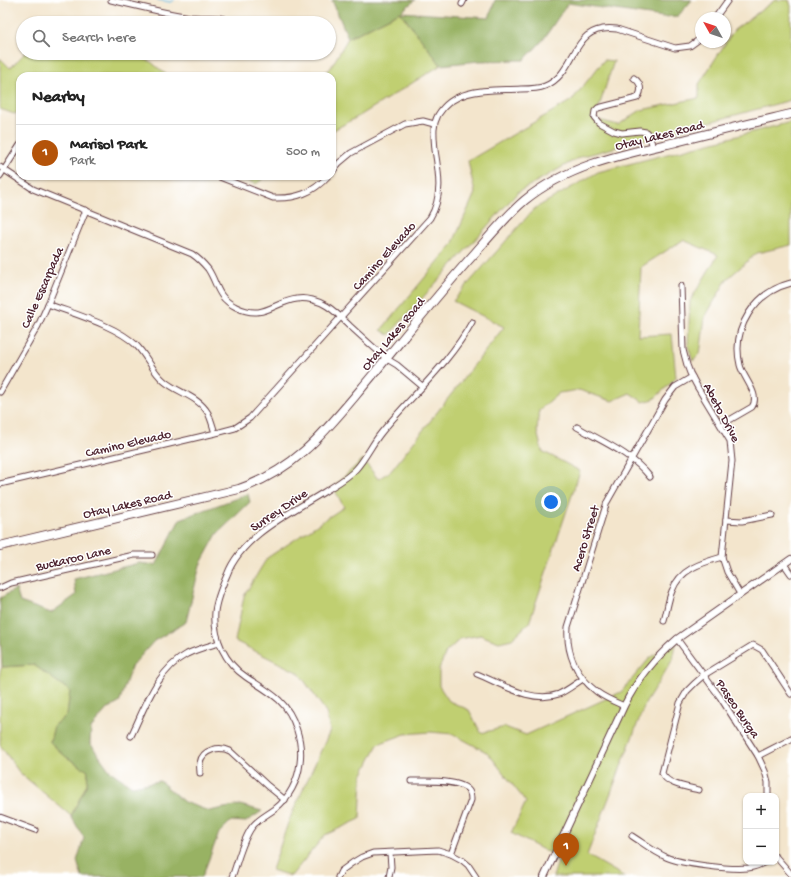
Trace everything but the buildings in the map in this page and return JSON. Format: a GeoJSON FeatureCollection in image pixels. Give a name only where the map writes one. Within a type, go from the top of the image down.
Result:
{"type":"FeatureCollection","features":[{"type":"Feature","properties":{"kind":"main road","name":"Otay Lakes Road"},"geometry":{"type":"LineString","coordinates":[[0,546],[239,489],[266,478],[292,462],[308,448],[387,359],[463,266],[508,216],[526,200],[549,184],[563,176],[604,160],[791,114]]}},
{"type":"Feature","properties":{"kind":"street"},"geometry":{"type":"LineString","coordinates":[[111,0],[187,16]]}},
{"type":"Feature","properties":{"kind":"street"},"geometry":{"type":"LineString","coordinates":[[719,12],[728,0]]}},
{"type":"Feature","properties":{"kind":"street","name":"Camino Elevado"},"geometry":{"type":"LineString","coordinates":[[0,484],[235,428],[250,418],[420,230],[432,214],[437,203],[439,187],[433,136],[434,124],[445,105],[453,99],[461,94],[535,88],[548,84],[564,71],[581,41],[590,34],[599,30],[608,28],[617,29],[675,48],[690,46],[695,42]]}},
{"type":"Feature","properties":{"kind":"street"},"geometry":{"type":"LineString","coordinates":[[634,78],[640,85],[640,92],[637,98],[598,108],[595,111],[594,117],[599,124],[614,131],[622,133],[640,131],[646,132],[649,135],[653,147]]}},
{"type":"Feature","properties":{"kind":"street"},"geometry":{"type":"LineString","coordinates":[[336,168],[351,153],[405,124],[423,121],[434,124]]}},
{"type":"Feature","properties":{"kind":"street"},"geometry":{"type":"LineString","coordinates":[[0,176],[2,168],[16,150]]}},
{"type":"Feature","properties":{"kind":"street"},"geometry":{"type":"LineString","coordinates":[[2,168],[16,177]]}},
{"type":"Feature","properties":{"kind":"street"},"geometry":{"type":"LineString","coordinates":[[20,180],[33,189],[192,254],[209,270],[216,288],[222,297],[241,309],[256,312],[268,310],[291,300],[302,299],[317,302],[326,306],[387,359],[397,365],[422,386]]}},
{"type":"Feature","properties":{"kind":"street"},"geometry":{"type":"LineString","coordinates":[[227,180],[273,198],[296,196],[309,192],[320,185],[324,180]]}},
{"type":"Feature","properties":{"kind":"street","name":"Calle Escarpada"},"geometry":{"type":"LineString","coordinates":[[0,392],[38,326],[86,210]]}},
{"type":"Feature","properties":{"kind":"street"},"geometry":{"type":"LineString","coordinates":[[721,425],[752,406],[755,402],[755,397],[744,376],[739,359],[739,335],[745,318],[756,303],[767,294],[777,288],[791,284]]}},
{"type":"Feature","properties":{"kind":"street","name":"Abeto Drive"},"geometry":{"type":"LineString","coordinates":[[681,286],[683,350],[685,358],[692,377],[730,441],[732,461],[722,557],[727,572],[740,594]]}},
{"type":"Feature","properties":{"kind":"street"},"geometry":{"type":"LineString","coordinates":[[48,304],[108,327],[128,338],[142,351],[163,380],[177,390],[189,395],[201,404],[208,413],[215,433]]}},
{"type":"Feature","properties":{"kind":"street","name":"Surrey Drive"},"geometry":{"type":"LineString","coordinates":[[232,877],[250,830],[260,819],[276,808],[284,800],[295,782],[300,763],[300,744],[294,722],[281,702],[265,689],[246,677],[234,666],[225,655],[219,643],[215,625],[216,607],[228,573],[239,554],[257,535],[334,486],[356,469],[381,433],[452,352],[472,322]]}},
{"type":"Feature","properties":{"kind":"street","name":"Acero Street"},"geometry":{"type":"LineString","coordinates":[[624,706],[597,692],[583,679],[574,664],[569,648],[568,634],[570,620],[607,502],[665,400],[675,387],[692,377]]}},
{"type":"Feature","properties":{"kind":"street"},"geometry":{"type":"LineString","coordinates":[[577,427],[631,458],[641,466],[650,477]]}},
{"type":"Feature","properties":{"kind":"street"},"geometry":{"type":"LineString","coordinates":[[726,520],[742,521],[772,515]]}},
{"type":"Feature","properties":{"kind":"street","name":"Buckaroo Lane"},"geometry":{"type":"LineString","coordinates":[[0,588],[11,583],[134,555],[152,555]]}},
{"type":"Feature","properties":{"kind":"street"},"geometry":{"type":"LineString","coordinates":[[664,621],[672,590],[680,577],[687,570],[697,565],[722,557]]}},
{"type":"Feature","properties":{"kind":"street"},"geometry":{"type":"LineString","coordinates":[[544,877],[624,706],[646,671],[660,654],[678,639],[791,559]]}},
{"type":"Feature","properties":{"kind":"street"},"geometry":{"type":"LineString","coordinates":[[784,564],[791,574]]}},
{"type":"Feature","properties":{"kind":"street","name":"Paseo Burga"},"geometry":{"type":"LineString","coordinates":[[678,639],[758,756],[766,777],[768,793]]}},
{"type":"Feature","properties":{"kind":"street"},"geometry":{"type":"LineString","coordinates":[[131,736],[160,679],[168,668],[189,653],[219,643]]}},
{"type":"Feature","properties":{"kind":"street"},"geometry":{"type":"LineString","coordinates":[[699,790],[673,783],[664,778],[662,773],[682,698],[690,686],[704,675],[747,648],[753,646],[762,650],[791,694]]}},
{"type":"Feature","properties":{"kind":"street"},"geometry":{"type":"LineString","coordinates":[[478,674],[528,695],[537,697],[547,697],[558,694],[583,679]]}},
{"type":"Feature","properties":{"kind":"street"},"geometry":{"type":"LineString","coordinates":[[758,756],[791,739]]}},
{"type":"Feature","properties":{"kind":"street"},"geometry":{"type":"LineString","coordinates":[[200,773],[200,763],[204,755],[214,749],[227,749],[284,800]]}},
{"type":"Feature","properties":{"kind":"street"},"geometry":{"type":"LineString","coordinates":[[411,781],[443,781],[455,783],[471,792],[472,800],[451,854]]}},
{"type":"Feature","properties":{"kind":"street"},"geometry":{"type":"LineString","coordinates":[[0,817],[35,830]]}},
{"type":"Feature","properties":{"kind":"street"},"geometry":{"type":"LineString","coordinates":[[632,836],[656,852],[677,861],[734,869],[749,868],[757,865]]}},
{"type":"Feature","properties":{"kind":"street"},"geometry":{"type":"LineString","coordinates":[[338,877],[346,867],[362,857],[374,853],[438,850],[451,854],[468,865],[476,877]]}},
{"type":"Feature","properties":{"kind":"street"},"geometry":{"type":"LineString","coordinates":[[389,877],[391,867],[390,853]]}},
{"type":"Feature","properties":{"kind":"street"},"geometry":{"type":"LineString","coordinates":[[779,861],[791,874]]}},
{"type":"Feature","properties":{"kind":"green space"},"geometry":{"type":"Polygon","coordinates":[[[332,0],[415,0],[401,12],[489,18],[495,0],[692,0],[678,16],[663,17],[568,3],[543,40],[524,60],[479,61],[441,65],[400,12],[348,38],[332,0]]]}},
{"type":"Feature","properties":{"kind":"green space"},"geometry":{"type":"Polygon","coordinates":[[[775,0],[789,0],[791,6],[791,100],[580,157],[518,192],[389,335],[381,330],[452,245],[475,193],[468,161],[572,100],[604,60],[614,61],[595,119],[618,125],[641,110],[699,98],[699,84],[722,48],[731,48],[731,35],[734,30],[775,0]]]}},
{"type":"Feature","properties":{"kind":"green space"},"geometry":{"type":"Polygon","coordinates":[[[400,12],[441,65],[336,129],[336,72],[325,72],[330,69],[348,38],[400,12]]]}},
{"type":"Feature","properties":{"kind":"green space"},"geometry":{"type":"Polygon","coordinates":[[[0,58],[10,68],[18,60],[146,60],[163,72],[16,72],[16,113],[14,114],[0,109],[0,58]]]}},
{"type":"Feature","properties":{"kind":"green space"},"geometry":{"type":"Polygon","coordinates":[[[791,122],[791,245],[757,253],[727,279],[705,317],[700,354],[693,361],[688,346],[690,301],[718,255],[683,240],[641,267],[638,336],[672,334],[676,378],[654,399],[643,402],[630,393],[612,401],[579,390],[559,393],[539,410],[537,431],[542,451],[580,471],[529,623],[512,639],[499,642],[480,635],[460,639],[446,652],[439,669],[439,686],[449,701],[469,710],[481,733],[505,727],[526,735],[621,692],[649,659],[677,639],[673,659],[645,704],[587,855],[625,877],[553,877],[559,858],[511,833],[526,802],[488,753],[453,734],[430,732],[405,734],[378,744],[362,776],[360,819],[325,835],[291,876],[272,870],[289,820],[330,731],[326,712],[299,673],[235,641],[244,596],[267,558],[344,507],[333,487],[363,459],[378,479],[391,471],[504,327],[453,301],[534,209],[598,172],[791,122]]]}},
{"type":"Feature","properties":{"kind":"green space"},"geometry":{"type":"Polygon","coordinates":[[[245,180],[262,180],[256,184],[245,180]]]}},
{"type":"Feature","properties":{"kind":"green space"},"geometry":{"type":"Polygon","coordinates":[[[248,494],[250,502],[217,534],[200,565],[186,622],[154,641],[131,667],[119,703],[107,709],[91,728],[90,743],[110,771],[132,786],[160,781],[184,802],[209,811],[240,805],[262,811],[246,822],[231,821],[219,833],[202,877],[82,877],[77,861],[84,838],[71,816],[87,784],[88,771],[65,756],[50,742],[54,726],[67,715],[70,691],[34,665],[2,667],[0,598],[16,589],[20,602],[51,613],[76,595],[74,579],[139,563],[156,565],[180,519],[248,494]]]}},
{"type":"Feature","properties":{"kind":"green space"},"geometry":{"type":"Polygon","coordinates":[[[34,665],[70,691],[67,715],[54,726],[50,742],[65,756],[88,771],[87,784],[71,816],[19,772],[0,745],[0,671],[2,667],[34,665]]]}},
{"type":"Feature","properties":{"kind":"waterway"},"geometry":{"type":"LineString","coordinates":[[158,0],[171,2],[174,0]]}},
{"type":"Feature","properties":{"kind":"place","name":"Marisol Park"},"geometry":{"type":"Point","coordinates":[566,866]}}]}
